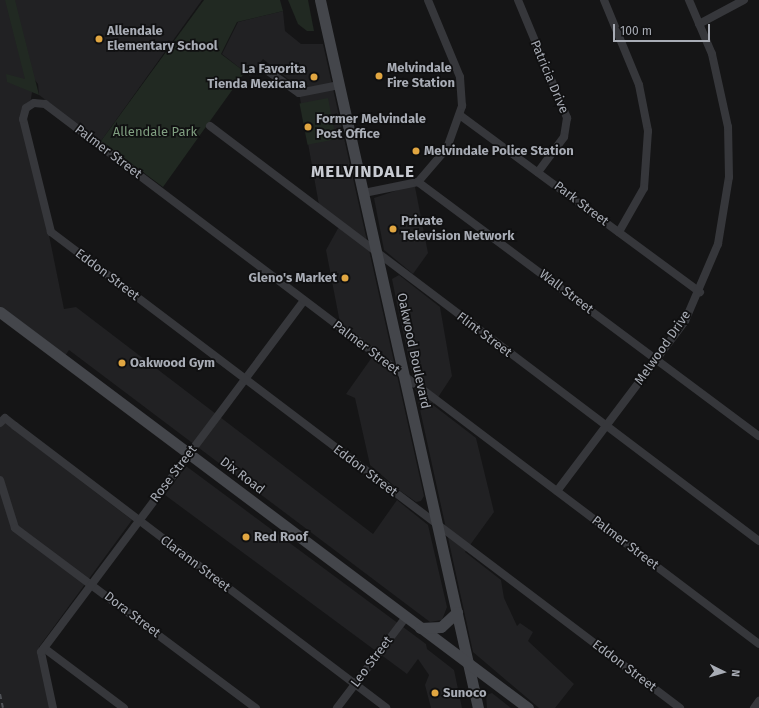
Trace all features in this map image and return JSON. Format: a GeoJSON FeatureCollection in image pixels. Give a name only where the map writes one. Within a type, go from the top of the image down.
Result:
{"type":"FeatureCollection","features":[{"type":"Feature","properties":{"kind":"main road","name":"Oakwood Boulevard"},"geometry":{"type":"LineString","coordinates":[[320,0],[478,708]]}},
{"type":"Feature","properties":{"kind":"main road","name":"Dix Road"},"geometry":{"type":"LineString","coordinates":[[0,312],[528,708]]}},
{"type":"Feature","properties":{"kind":"main road"},"geometry":{"type":"LineString","coordinates":[[420,628],[441,627],[457,612]]}},
{"type":"Feature","properties":{"kind":"street"},"geometry":{"type":"LineString","coordinates":[[364,193],[418,182],[447,148],[460,116],[460,77],[428,0]]}},
{"type":"Feature","properties":{"kind":"street","name":"Patricia Drive"},"geometry":{"type":"LineString","coordinates":[[518,0],[567,118],[564,137],[538,172]]}},
{"type":"Feature","properties":{"kind":"street"},"geometry":{"type":"LineString","coordinates":[[604,0],[639,85],[648,131],[644,188],[619,232]]}},
{"type":"Feature","properties":{"kind":"street","name":"Melwood Drive"},"geometry":{"type":"LineString","coordinates":[[557,491],[657,360],[700,292],[722,230],[729,162],[722,89],[689,0]]}},
{"type":"Feature","properties":{"kind":"street"},"geometry":{"type":"LineString","coordinates":[[699,24],[744,0]]}},
{"type":"Feature","properties":{"kind":"street"},"geometry":{"type":"LineString","coordinates":[[262,67],[299,93],[339,85]]}},
{"type":"Feature","properties":{"kind":"street","name":"Palmer Street"},"geometry":{"type":"LineString","coordinates":[[30,105],[45,104],[405,378],[759,644]]}},
{"type":"Feature","properties":{"kind":"street","name":"Eddon Street"},"geometry":{"type":"LineString","coordinates":[[30,105],[23,119],[51,232],[437,526],[680,708]]}},
{"type":"Feature","properties":{"kind":"street","name":"Park Street"},"geometry":{"type":"LineString","coordinates":[[460,116],[700,292]]}},
{"type":"Feature","properties":{"kind":"street","name":"Flint Street"},"geometry":{"type":"LineString","coordinates":[[210,126],[759,541]]}},
{"type":"Feature","properties":{"kind":"street","name":"Wall Street"},"geometry":{"type":"LineString","coordinates":[[418,182],[759,436]]}},
{"type":"Feature","properties":{"kind":"street","name":"Rose Street"},"geometry":{"type":"LineString","coordinates":[[44,648],[189,454],[246,381],[304,301]]}},
{"type":"Feature","properties":{"kind":"street","name":"Clarann Street"},"geometry":{"type":"LineString","coordinates":[[2,420],[386,708]]}},
{"type":"Feature","properties":{"kind":"street","name":"Dora Street"},"geometry":{"type":"LineString","coordinates":[[0,480],[10,520],[20,531],[256,708]]}},
{"type":"Feature","properties":{"kind":"street","name":"Leo Street"},"geometry":{"type":"LineString","coordinates":[[338,708],[406,617]]}},
{"type":"Feature","properties":{"kind":"street"},"geometry":{"type":"LineString","coordinates":[[53,708],[41,658],[44,648],[124,708]]}},
{"type":"Feature","properties":{"kind":"street"},"geometry":{"type":"LineString","coordinates":[[754,708],[759,701]]}},
{"type":"Feature","properties":{"kind":"shaded area"},"geometry":{"type":"Polygon","coordinates":[[[0,0],[202,0],[101,141],[39,95],[38,84],[34,79],[30,105],[24,112],[64,309],[76,307],[373,534],[397,500],[428,525],[447,607],[442,620],[430,622],[69,350],[63,359],[0,312],[0,0]]]}},
{"type":"Feature","properties":{"kind":"shaded area"},"geometry":{"type":"Polygon","coordinates":[[[283,11],[285,31],[301,44],[323,44],[424,496],[421,501],[416,502],[399,490],[370,465],[355,398],[346,394],[375,353],[340,323],[326,250],[341,223],[319,205],[298,87],[263,59],[250,76],[222,54],[238,22],[283,11]]]}},
{"type":"Feature","properties":{"kind":"shaded area"},"geometry":{"type":"Polygon","coordinates":[[[407,187],[415,187],[428,253],[413,274],[384,250],[374,198],[407,187]]]}},
{"type":"Feature","properties":{"kind":"shaded area"},"geometry":{"type":"Polygon","coordinates":[[[399,275],[440,307],[452,376],[433,405],[476,438],[494,512],[465,552],[501,580],[504,598],[517,626],[520,623],[533,632],[528,641],[574,684],[555,708],[539,708],[473,652],[392,279],[399,275]]]}},
{"type":"Feature","properties":{"kind":"shaded area"},"geometry":{"type":"Polygon","coordinates":[[[0,419],[132,520],[39,647],[53,708],[0,708],[0,419]]]}},
{"type":"Feature","properties":{"kind":"shaded area"},"geometry":{"type":"Polygon","coordinates":[[[186,466],[426,644],[427,649],[454,670],[462,708],[431,708],[425,685],[429,675],[418,659],[407,674],[165,495],[186,466]]]}},
{"type":"Feature","properties":{"kind":"shaded area"},"geometry":{"type":"Polygon","coordinates":[[[492,693],[511,708],[487,708],[486,695],[492,693]]]}},
{"type":"Feature","properties":{"kind":"green space"},"geometry":{"type":"Polygon","coordinates":[[[5,0],[15,0],[39,95],[7,82],[6,74],[25,79],[5,0]]]}},
{"type":"Feature","properties":{"kind":"green space","name":"Allendale Park"},"geometry":{"type":"Polygon","coordinates":[[[204,0],[280,0],[283,11],[237,22],[221,54],[245,72],[163,187],[101,141],[204,0]]]}},
{"type":"Feature","properties":{"kind":"green space"},"geometry":{"type":"Polygon","coordinates":[[[288,0],[308,0],[314,31],[307,31],[298,24],[288,0]]]}},
{"type":"Feature","properties":{"kind":"green space"},"geometry":{"type":"Polygon","coordinates":[[[328,98],[336,139],[308,145],[300,104],[328,98]]]}},
{"type":"Feature","properties":{"kind":"railway"},"geometry":{"type":"LineString","coordinates":[[0,694],[3,708]]}},
{"type":"Feature","properties":{"kind":"place","name":"Allendale Elementary School"},"geometry":{"type":"Point","coordinates":[99,39]}},
{"type":"Feature","properties":{"kind":"place","name":"Melvindale Fire Station"},"geometry":{"type":"Point","coordinates":[379,76]}},
{"type":"Feature","properties":{"kind":"place","name":"La Favorita Tienda Mexicana"},"geometry":{"type":"Point","coordinates":[314,77]}},
{"type":"Feature","properties":{"kind":"place","name":"Former Melvindale Post Office"},"geometry":{"type":"Point","coordinates":[308,127]}},
{"type":"Feature","properties":{"kind":"place","name":"Melvindale Police Station"},"geometry":{"type":"Point","coordinates":[416,151]}},
{"type":"Feature","properties":{"kind":"place","name":"Private Television Network"},"geometry":{"type":"Point","coordinates":[393,229]}},
{"type":"Feature","properties":{"kind":"place","name":"Gleno's Market"},"geometry":{"type":"Point","coordinates":[345,278]}},
{"type":"Feature","properties":{"kind":"place","name":"Oakwood Gym"},"geometry":{"type":"Point","coordinates":[122,363]}},
{"type":"Feature","properties":{"kind":"place","name":"Red Roof"},"geometry":{"type":"Point","coordinates":[246,537]}},
{"type":"Feature","properties":{"kind":"place","name":"Sunoco"},"geometry":{"type":"Point","coordinates":[435,693]}},
{"type":"Feature","properties":{"kind":"district","name":"MELVINDALE"},"geometry":{"type":"Point","coordinates":[363,172]}}]}
